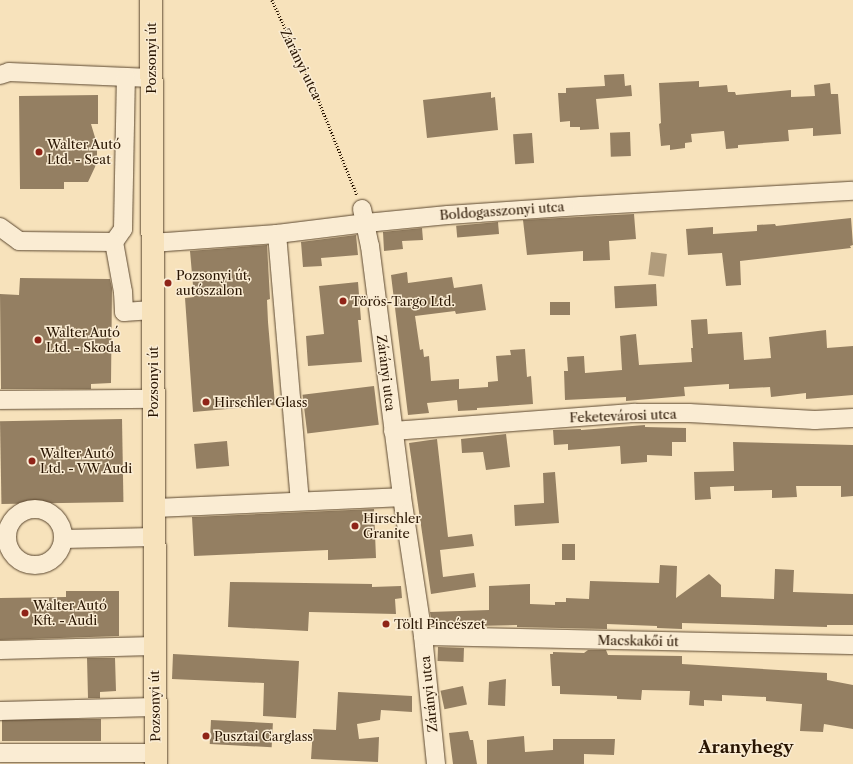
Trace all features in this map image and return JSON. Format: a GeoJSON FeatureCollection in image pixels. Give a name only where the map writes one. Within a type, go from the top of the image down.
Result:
{"type":"FeatureCollection","features":[{"type":"Feature","properties":{"kind":"main road","name":"Pozsonyi út"},"geometry":{"type":"LineString","coordinates":[[151,0],[154,707],[156,758]]}},
{"type":"Feature","properties":{"kind":"street"},"geometry":{"type":"LineString","coordinates":[[0,75],[9,72],[151,78]]}},
{"type":"Feature","properties":{"kind":"street"},"geometry":{"type":"LineString","coordinates":[[126,77],[123,229],[114,242],[123,292],[124,312],[152,310]]}},
{"type":"Feature","properties":{"kind":"street","name":"Boldogasszonyi utca"},"geometry":{"type":"LineString","coordinates":[[152,243],[276,234],[364,216],[853,191]]}},
{"type":"Feature","properties":{"kind":"street","name":"Zárányi utca"},"geometry":{"type":"LineString","coordinates":[[364,216],[402,497],[423,636],[436,764]]}},
{"type":"Feature","properties":{"kind":"street"},"geometry":{"type":"LineString","coordinates":[[0,227],[19,241],[114,242]]}},
{"type":"Feature","properties":{"kind":"street"},"geometry":{"type":"LineString","coordinates":[[276,234],[300,501]]}},
{"type":"Feature","properties":{"kind":"street"},"geometry":{"type":"LineString","coordinates":[[102,390],[153,392]]}},
{"type":"Feature","properties":{"kind":"street"},"geometry":{"type":"LineString","coordinates":[[0,400],[153,392]]}},
{"type":"Feature","properties":{"kind":"street","name":"Feketevárosi utca"},"geometry":{"type":"LineString","coordinates":[[393,431],[635,413],[689,413],[815,420],[853,418]]}},
{"type":"Feature","properties":{"kind":"street"},"geometry":{"type":"LineString","coordinates":[[153,508],[402,497]]}},
{"type":"Feature","properties":{"kind":"street"},"geometry":{"type":"LineString","coordinates":[[28,510],[43,510],[51,514],[58,521],[62,529],[63,539],[58,552],[49,561],[41,565],[32,565],[23,563],[12,554],[4,533],[16,516],[28,510]]}},
{"type":"Feature","properties":{"kind":"street"},"geometry":{"type":"LineString","coordinates":[[63,539],[154,537]]}},
{"type":"Feature","properties":{"kind":"street","name":"Macskakői út"},"geometry":{"type":"LineString","coordinates":[[423,636],[853,645]]}},
{"type":"Feature","properties":{"kind":"street"},"geometry":{"type":"LineString","coordinates":[[0,650],[154,646]]}},
{"type":"Feature","properties":{"kind":"street"},"geometry":{"type":"LineString","coordinates":[[0,711],[154,707]]}},
{"type":"Feature","properties":{"kind":"street"},"geometry":{"type":"LineString","coordinates":[[0,753],[156,758]]}},
{"type":"Feature","properties":{"kind":"path","name":"Zárányi utca"},"geometry":{"type":"LineString","coordinates":[[272,0],[317,96],[364,216]]}},
{"type":"Feature","properties":{"kind":"shaded area"},"geometry":{"type":"Polygon","coordinates":[[[651,252],[667,254],[664,277],[648,275],[651,252]]]}},
{"type":"Feature","properties":{"kind":"building"},"geometry":{"type":"Polygon","coordinates":[[[624,74],[625,86],[631,85],[632,96],[596,99],[599,129],[580,130],[580,127],[570,127],[570,121],[560,122],[558,93],[566,93],[566,88],[605,86],[604,75],[624,74]]]}},
{"type":"Feature","properties":{"kind":"building"},"geometry":{"type":"Polygon","coordinates":[[[699,81],[699,87],[727,85],[728,92],[735,92],[736,95],[791,90],[791,97],[815,96],[814,85],[830,83],[831,94],[838,94],[841,134],[813,136],[813,128],[788,130],[789,141],[738,145],[738,148],[726,149],[724,131],[691,134],[692,142],[685,143],[685,148],[670,150],[670,145],[661,146],[659,124],[661,123],[659,83],[699,81]]]}},
{"type":"Feature","properties":{"kind":"building"},"geometry":{"type":"Polygon","coordinates":[[[491,92],[491,98],[495,97],[498,130],[427,138],[423,100],[491,92]]]}},
{"type":"Feature","properties":{"kind":"building"},"geometry":{"type":"Polygon","coordinates":[[[98,95],[98,124],[91,124],[97,144],[97,159],[88,182],[64,182],[64,189],[20,189],[19,96],[98,95]]]}},
{"type":"Feature","properties":{"kind":"building"},"geometry":{"type":"Polygon","coordinates":[[[630,132],[631,156],[611,157],[610,133],[630,132]]]}},
{"type":"Feature","properties":{"kind":"building"},"geometry":{"type":"Polygon","coordinates":[[[532,133],[534,163],[515,164],[513,134],[532,133]]]}},
{"type":"Feature","properties":{"kind":"building"},"geometry":{"type":"Polygon","coordinates":[[[634,214],[636,239],[609,241],[610,260],[583,261],[583,251],[527,255],[523,220],[634,214]]]}},
{"type":"Feature","properties":{"kind":"building"},"geometry":{"type":"Polygon","coordinates":[[[851,218],[853,245],[850,246],[851,248],[740,261],[741,285],[726,286],[722,253],[688,255],[686,229],[713,227],[713,234],[757,231],[757,225],[775,224],[776,226],[851,218]]]}},
{"type":"Feature","properties":{"kind":"building"},"geometry":{"type":"Polygon","coordinates":[[[498,222],[499,234],[457,238],[456,226],[498,222]]]}},
{"type":"Feature","properties":{"kind":"building"},"geometry":{"type":"Polygon","coordinates":[[[422,228],[423,240],[402,241],[403,249],[384,251],[383,232],[422,228]]]}},
{"type":"Feature","properties":{"kind":"building"},"geometry":{"type":"Polygon","coordinates":[[[356,235],[358,255],[321,258],[322,266],[303,267],[301,242],[356,235]]]}},
{"type":"Feature","properties":{"kind":"building"},"geometry":{"type":"Polygon","coordinates":[[[267,245],[270,299],[267,300],[268,322],[275,405],[193,412],[185,298],[194,297],[190,251],[267,245]]]}},
{"type":"Feature","properties":{"kind":"building"},"geometry":{"type":"Polygon","coordinates":[[[407,272],[408,283],[452,277],[454,288],[482,284],[486,310],[456,314],[455,311],[415,316],[420,350],[423,349],[424,357],[429,356],[431,381],[459,379],[459,389],[488,387],[488,382],[498,381],[496,356],[511,355],[510,350],[525,349],[527,377],[531,376],[533,404],[477,408],[477,410],[458,411],[457,400],[427,403],[429,413],[408,415],[391,275],[407,272]]]}},
{"type":"Feature","properties":{"kind":"building"},"geometry":{"type":"Polygon","coordinates":[[[20,278],[110,279],[112,288],[111,383],[91,384],[91,389],[1,389],[0,294],[19,295],[20,278]]]}},
{"type":"Feature","properties":{"kind":"building"},"geometry":{"type":"Polygon","coordinates":[[[358,282],[361,320],[358,320],[362,362],[308,366],[306,336],[324,334],[319,286],[358,282]]]}},
{"type":"Feature","properties":{"kind":"building"},"geometry":{"type":"Polygon","coordinates":[[[656,284],[657,306],[615,308],[614,286],[656,284]]]}},
{"type":"Feature","properties":{"kind":"building"},"geometry":{"type":"Polygon","coordinates":[[[550,302],[570,302],[570,315],[550,315],[550,302]]]}},
{"type":"Feature","properties":{"kind":"building"},"geometry":{"type":"Polygon","coordinates":[[[707,319],[708,334],[742,332],[744,360],[771,358],[769,337],[826,330],[827,348],[853,346],[853,395],[806,399],[806,393],[771,397],[770,387],[729,389],[729,384],[684,387],[685,396],[626,401],[626,397],[565,400],[564,371],[568,371],[567,357],[584,356],[585,373],[622,370],[620,336],[636,334],[639,365],[692,362],[691,348],[693,348],[691,320],[707,319]]]}},
{"type":"Feature","properties":{"kind":"building"},"geometry":{"type":"Polygon","coordinates":[[[374,386],[379,425],[307,433],[303,395],[374,386]]]}},
{"type":"Feature","properties":{"kind":"building"},"geometry":{"type":"Polygon","coordinates":[[[122,419],[123,502],[1,504],[0,421],[122,419]]]}},
{"type":"Feature","properties":{"kind":"building"},"geometry":{"type":"Polygon","coordinates":[[[645,425],[645,427],[686,428],[686,442],[672,442],[672,456],[647,455],[647,462],[621,464],[620,446],[568,450],[568,444],[554,445],[553,430],[581,430],[645,425]]]}},
{"type":"Feature","properties":{"kind":"building"},"geometry":{"type":"Polygon","coordinates":[[[506,434],[510,467],[486,470],[483,452],[462,453],[461,439],[506,434]]]}},
{"type":"Feature","properties":{"kind":"building"},"geometry":{"type":"Polygon","coordinates":[[[437,439],[448,537],[472,534],[474,546],[440,550],[443,577],[474,573],[476,587],[431,594],[409,443],[437,439]]]}},
{"type":"Feature","properties":{"kind":"building"},"geometry":{"type":"Polygon","coordinates":[[[227,441],[229,466],[196,469],[194,444],[227,441]]]}},
{"type":"Feature","properties":{"kind":"building"},"geometry":{"type":"Polygon","coordinates":[[[733,442],[853,445],[853,496],[841,497],[841,486],[796,486],[797,497],[772,498],[772,490],[734,491],[734,486],[710,487],[711,499],[695,500],[694,472],[734,471],[733,442]]]}},
{"type":"Feature","properties":{"kind":"building"},"geometry":{"type":"Polygon","coordinates":[[[555,472],[559,523],[515,526],[514,505],[544,503],[543,473],[555,472]]]}},
{"type":"Feature","properties":{"kind":"building"},"geometry":{"type":"Polygon","coordinates":[[[374,509],[376,558],[328,560],[328,550],[194,556],[192,517],[374,509]]]}},
{"type":"Feature","properties":{"kind":"building"},"geometry":{"type":"Polygon","coordinates":[[[562,544],[575,544],[575,560],[562,560],[562,544]]]}},
{"type":"Feature","properties":{"kind":"building"},"geometry":{"type":"Polygon","coordinates":[[[660,565],[677,566],[676,598],[709,574],[721,585],[721,597],[774,599],[775,569],[794,570],[793,592],[853,594],[853,625],[827,625],[827,627],[682,623],[682,629],[657,628],[657,626],[607,624],[607,629],[517,627],[517,625],[473,626],[473,624],[432,623],[430,612],[489,610],[489,586],[530,584],[530,604],[555,605],[555,602],[566,602],[566,598],[589,599],[590,581],[659,583],[660,565]]]}},
{"type":"Feature","properties":{"kind":"building"},"geometry":{"type":"Polygon","coordinates":[[[230,582],[372,584],[372,587],[401,586],[402,598],[395,599],[396,614],[309,612],[308,631],[228,627],[230,582]]]}},
{"type":"Feature","properties":{"kind":"building"},"geometry":{"type":"Polygon","coordinates":[[[66,591],[119,591],[119,636],[0,640],[0,598],[66,597],[66,591]]]}},
{"type":"Feature","properties":{"kind":"building"},"geometry":{"type":"Polygon","coordinates":[[[438,647],[464,648],[463,662],[438,661],[438,647]]]}},
{"type":"Feature","properties":{"kind":"building"},"geometry":{"type":"Polygon","coordinates":[[[588,650],[606,650],[608,655],[682,656],[682,664],[827,673],[827,680],[853,685],[853,729],[824,724],[823,732],[800,731],[802,704],[766,701],[766,697],[722,695],[722,701],[704,700],[704,706],[689,705],[690,691],[642,690],[641,700],[617,699],[617,696],[560,694],[560,686],[552,686],[550,654],[553,654],[553,652],[584,653],[588,650]]]}},
{"type":"Feature","properties":{"kind":"building"},"geometry":{"type":"Polygon","coordinates":[[[173,654],[299,661],[296,718],[263,716],[264,683],[172,679],[173,654]]]}},
{"type":"Feature","properties":{"kind":"building"},"geometry":{"type":"Polygon","coordinates":[[[87,658],[115,658],[116,691],[100,692],[100,698],[88,698],[87,658]]]}},
{"type":"Feature","properties":{"kind":"building"},"geometry":{"type":"Polygon","coordinates":[[[506,679],[505,706],[488,705],[489,682],[506,679]]]}},
{"type":"Feature","properties":{"kind":"building"},"geometry":{"type":"Polygon","coordinates":[[[463,686],[467,705],[444,709],[441,691],[463,686]]]}},
{"type":"Feature","properties":{"kind":"building"},"geometry":{"type":"Polygon","coordinates":[[[338,692],[412,696],[412,712],[381,710],[380,720],[357,724],[359,739],[379,737],[378,762],[311,759],[313,729],[336,730],[338,692]]]}},
{"type":"Feature","properties":{"kind":"building"},"geometry":{"type":"Polygon","coordinates":[[[2,719],[101,719],[101,741],[2,741],[2,719]]]}},
{"type":"Feature","properties":{"kind":"building"},"geometry":{"type":"Polygon","coordinates":[[[211,720],[273,723],[272,747],[210,744],[211,720]]]}},
{"type":"Feature","properties":{"kind":"building"},"geometry":{"type":"Polygon","coordinates":[[[468,731],[470,740],[473,740],[477,764],[453,764],[449,733],[468,731]]]}},
{"type":"Feature","properties":{"kind":"building"},"geometry":{"type":"Polygon","coordinates":[[[524,736],[525,752],[553,750],[553,739],[615,739],[614,755],[584,754],[584,764],[487,764],[487,740],[524,736]]]}},
{"type":"Feature","properties":{"kind":"place","name":"Walter Autó Ltd. - Seat"},"geometry":{"type":"Point","coordinates":[39,152]}},
{"type":"Feature","properties":{"kind":"place","name":"Pozsonyi út, autószalon"},"geometry":{"type":"Point","coordinates":[168,283]}},
{"type":"Feature","properties":{"kind":"place","name":"Törös-Targo Ltd."},"geometry":{"type":"Point","coordinates":[343,301]}},
{"type":"Feature","properties":{"kind":"place","name":"Walter Autó Ltd. - Skoda"},"geometry":{"type":"Point","coordinates":[38,340]}},
{"type":"Feature","properties":{"kind":"place","name":"Hirschler Glass"},"geometry":{"type":"Point","coordinates":[206,402]}},
{"type":"Feature","properties":{"kind":"place","name":"Walter Autó Ltd. - VW Audi"},"geometry":{"type":"Point","coordinates":[32,461]}},
{"type":"Feature","properties":{"kind":"place","name":"Hirschler Granite"},"geometry":{"type":"Point","coordinates":[355,526]}},
{"type":"Feature","properties":{"kind":"place","name":"Walter Autó Kft. - Audi"},"geometry":{"type":"Point","coordinates":[25,613]}},
{"type":"Feature","properties":{"kind":"place","name":"Töltl Pincészet"},"geometry":{"type":"Point","coordinates":[386,624]}},
{"type":"Feature","properties":{"kind":"place","name":"Pusztai Carglass"},"geometry":{"type":"Point","coordinates":[206,736]}},
{"type":"Feature","properties":{"kind":"district","name":"Aranyhegy"},"geometry":{"type":"Point","coordinates":[746,748]}}]}
